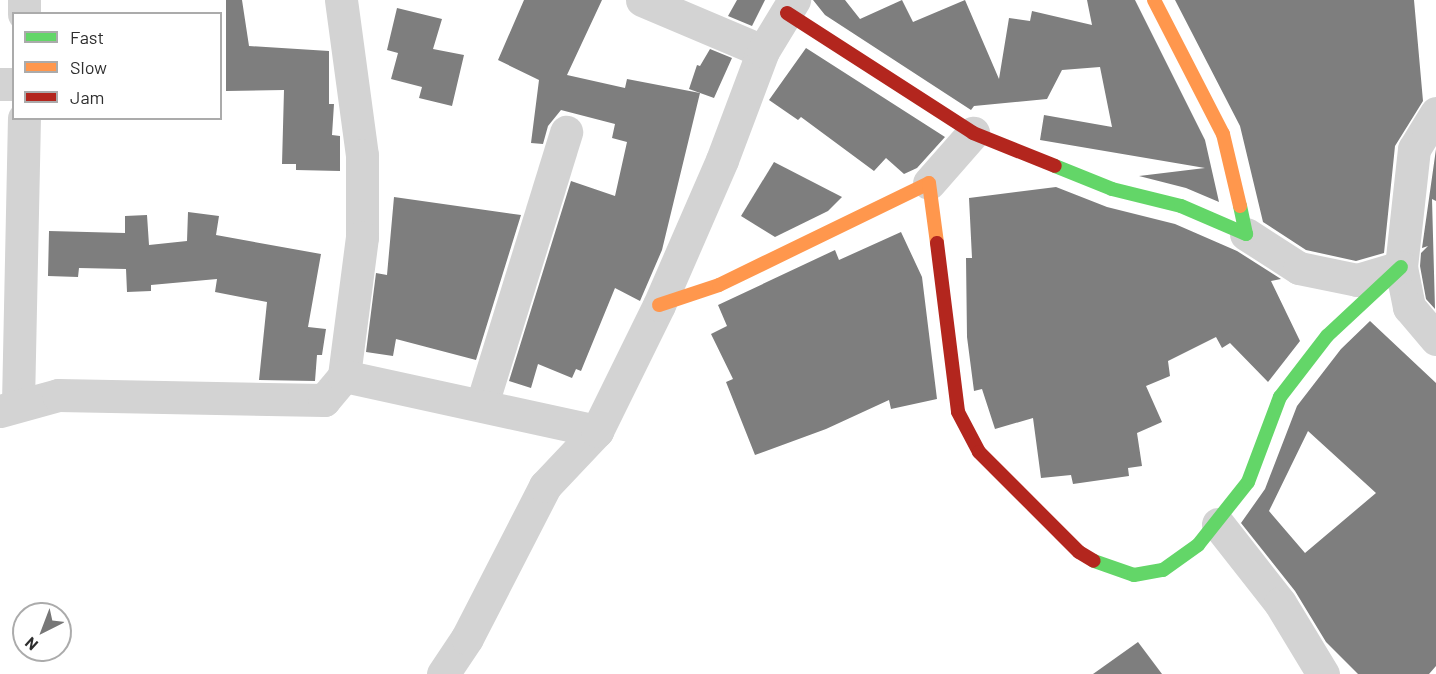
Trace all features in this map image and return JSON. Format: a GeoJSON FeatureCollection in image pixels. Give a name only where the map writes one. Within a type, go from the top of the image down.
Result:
{"type":"FeatureCollection","features":[{"type":"Feature","properties":{"kind":"street"},"geometry":{"type":"LineString","coordinates":[[24,120],[9,407],[58,395],[324,400],[344,376],[362,237],[362,155],[341,0]]}},
{"type":"Feature","properties":{"kind":"street"},"geometry":{"type":"LineString","coordinates":[[642,0],[763,51]]}},
{"type":"Feature","properties":{"kind":"street"},"geometry":{"type":"LineString","coordinates":[[1154,0],[1223,134],[1246,234]]}},
{"type":"Feature","properties":{"kind":"street"},"geometry":{"type":"LineString","coordinates":[[443,674],[467,638],[545,486],[597,431],[659,305],[722,160],[763,51],[791,7],[973,132],[1112,189],[1181,206],[1246,234],[1299,268],[1357,280],[1401,267]]}},
{"type":"Feature","properties":{"kind":"street"},"geometry":{"type":"LineString","coordinates":[[1436,113],[1414,149],[1401,267],[1409,307],[1436,339]]}},
{"type":"Feature","properties":{"kind":"street"},"geometry":{"type":"LineString","coordinates":[[482,404],[566,132]]}},
{"type":"Feature","properties":{"kind":"street"},"geometry":{"type":"LineString","coordinates":[[659,305],[719,285],[929,183],[973,132]]}},
{"type":"Feature","properties":{"kind":"street"},"geometry":{"type":"LineString","coordinates":[[929,183],[958,412],[979,452],[1039,516],[1079,552],[1103,567],[1134,575],[1163,570],[1198,545],[1218,524],[1248,482],[1280,397],[1327,336],[1401,267]]}},
{"type":"Feature","properties":{"kind":"street"},"geometry":{"type":"LineString","coordinates":[[344,376],[482,404],[597,431]]}},
{"type":"Feature","properties":{"kind":"street"},"geometry":{"type":"LineString","coordinates":[[1218,524],[1280,603],[1323,674]]}},
{"type":"Feature","properties":{"kind":"building"},"geometry":{"type":"Polygon","coordinates":[[[226,0],[242,0],[249,46],[329,51],[329,104],[334,104],[332,135],[340,136],[340,171],[296,170],[296,164],[282,164],[284,90],[226,91],[226,0]]]}},
{"type":"Feature","properties":{"kind":"building"},"geometry":{"type":"Polygon","coordinates":[[[524,0],[602,0],[567,75],[625,88],[627,79],[700,93],[662,250],[640,301],[615,288],[581,371],[576,369],[572,378],[538,364],[531,388],[509,381],[571,181],[615,196],[627,142],[612,138],[615,124],[561,110],[548,126],[543,144],[531,143],[539,80],[498,60],[524,0]]]}},
{"type":"Feature","properties":{"kind":"building"},"geometry":{"type":"Polygon","coordinates":[[[737,0],[765,0],[752,26],[728,16],[737,0]]]}},
{"type":"Feature","properties":{"kind":"building"},"geometry":{"type":"Polygon","coordinates":[[[813,0],[845,0],[860,19],[902,0],[913,22],[965,0],[999,79],[1009,18],[1030,21],[1032,11],[1092,25],[1087,0],[1135,0],[1205,140],[1219,202],[1186,188],[1139,176],[1205,168],[1040,140],[1044,115],[1112,127],[1100,67],[1062,70],[1047,99],[974,106],[971,110],[825,15],[813,0]]]}},
{"type":"Feature","properties":{"kind":"building"},"geometry":{"type":"Polygon","coordinates":[[[1175,0],[1414,0],[1423,101],[1395,146],[1384,253],[1356,261],[1306,250],[1263,222],[1240,126],[1175,0]]]}},
{"type":"Feature","properties":{"kind":"building"},"geometry":{"type":"Polygon","coordinates":[[[397,8],[442,19],[433,49],[464,55],[452,106],[419,98],[422,87],[391,79],[398,53],[387,50],[397,8]]]}},
{"type":"Feature","properties":{"kind":"building"},"geometry":{"type":"Polygon","coordinates":[[[806,48],[945,137],[917,168],[904,174],[886,158],[874,171],[801,117],[798,120],[769,100],[806,48]]]}},
{"type":"Feature","properties":{"kind":"building"},"geometry":{"type":"Polygon","coordinates":[[[710,49],[732,58],[714,98],[689,89],[697,65],[700,66],[710,49]]]}},
{"type":"Feature","properties":{"kind":"building"},"geometry":{"type":"Polygon","coordinates":[[[1436,149],[1436,201],[1432,199],[1435,309],[1426,299],[1420,266],[1421,253],[1428,246],[1422,248],[1436,149]]]}},
{"type":"Feature","properties":{"kind":"building"},"geometry":{"type":"Polygon","coordinates":[[[774,162],[842,197],[828,211],[775,237],[741,216],[774,162]]]}},
{"type":"Feature","properties":{"kind":"building"},"geometry":{"type":"Polygon","coordinates":[[[1056,187],[1107,207],[1175,224],[1237,251],[1281,279],[1271,281],[1300,341],[1268,382],[1230,343],[1222,348],[1216,337],[1168,361],[1170,376],[1146,386],[1162,422],[1137,433],[1142,466],[1128,468],[1129,476],[1073,484],[1071,475],[1041,478],[1033,418],[995,429],[982,389],[974,391],[967,337],[966,258],[972,258],[969,198],[1056,187]]]}},
{"type":"Feature","properties":{"kind":"building"},"geometry":{"type":"Polygon","coordinates":[[[394,197],[521,215],[476,360],[396,339],[393,356],[366,352],[376,273],[387,275],[394,197]]]}},
{"type":"Feature","properties":{"kind":"building"},"geometry":{"type":"Polygon","coordinates":[[[188,212],[219,216],[216,235],[321,254],[308,327],[326,329],[322,355],[317,355],[315,381],[259,380],[267,302],[215,292],[217,279],[151,285],[151,291],[127,292],[126,269],[79,268],[78,277],[48,276],[49,231],[125,233],[125,216],[147,215],[149,245],[187,241],[188,212]]]}},
{"type":"Feature","properties":{"kind":"building"},"geometry":{"type":"Polygon","coordinates":[[[901,232],[922,277],[937,399],[891,409],[889,400],[826,429],[755,455],[726,382],[733,379],[711,334],[727,326],[718,305],[835,250],[839,260],[901,232]]]}},
{"type":"Feature","properties":{"kind":"building"},"geometry":{"type":"Polygon","coordinates":[[[1370,321],[1436,383],[1436,666],[1429,674],[1358,674],[1326,642],[1295,591],[1241,523],[1265,489],[1297,406],[1341,349],[1370,321]],[[1308,431],[1269,511],[1305,553],[1376,493],[1308,431]]]}},
{"type":"Feature","properties":{"kind":"building"},"geometry":{"type":"Polygon","coordinates":[[[1138,642],[1162,674],[1093,674],[1138,642]]]}},
{"type":"Feature","properties":{"kind":"traffic: fast"},"geometry":{"type":"LineString","coordinates":[[1055,166],[1112,189],[1181,206],[1246,234],[1240,206]]}},
{"type":"Feature","properties":{"kind":"traffic: fast"},"geometry":{"type":"LineString","coordinates":[[1094,561],[1134,575],[1163,570],[1198,545],[1248,482],[1280,397],[1327,336],[1401,267]]}},
{"type":"Feature","properties":{"kind":"traffic: slow"},"geometry":{"type":"LineString","coordinates":[[1154,0],[1223,134],[1240,206]]}},
{"type":"Feature","properties":{"kind":"traffic: slow"},"geometry":{"type":"LineString","coordinates":[[659,305],[719,285],[929,183],[937,243]]}},
{"type":"Feature","properties":{"kind":"traffic: jam"},"geometry":{"type":"LineString","coordinates":[[787,13],[973,133],[1055,166]]}},
{"type":"Feature","properties":{"kind":"traffic: jam"},"geometry":{"type":"LineString","coordinates":[[937,243],[958,412],[979,452],[1079,552],[1094,561]]}}]}
